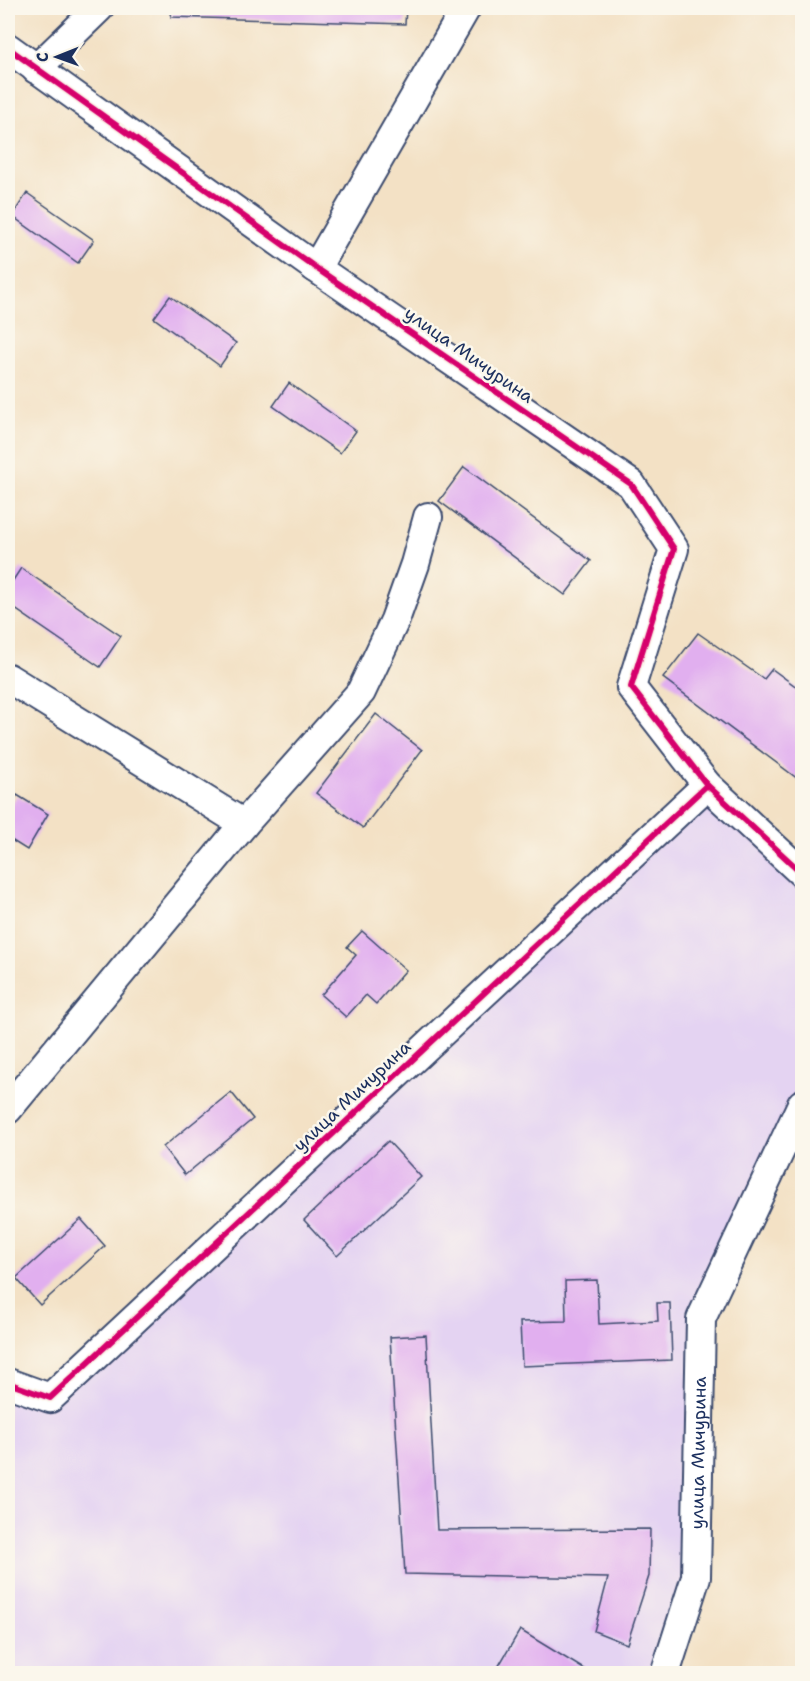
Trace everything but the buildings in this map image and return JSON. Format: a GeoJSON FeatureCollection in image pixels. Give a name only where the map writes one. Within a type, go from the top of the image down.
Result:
{"type":"FeatureCollection","features":[{"type":"Feature","properties":{"kind":"street"},"geometry":{"type":"LineString","coordinates":[[36,69],[99,8]]}},
{"type":"Feature","properties":{"kind":"street"},"geometry":{"type":"LineString","coordinates":[[316,268],[462,10]]}},
{"type":"Feature","properties":{"kind":"street","name":"улица Мичурина"},"geometry":{"type":"LineString","coordinates":[[8,48],[316,268],[631,484],[674,549],[631,687],[707,785],[802,873]]}},
{"type":"Feature","properties":{"kind":"street"},"geometry":{"type":"LineString","coordinates":[[8,1109],[244,824],[361,692],[396,620],[428,517]]}},
{"type":"Feature","properties":{"kind":"street"},"geometry":{"type":"LineString","coordinates":[[8,678],[244,824]]}},
{"type":"Feature","properties":{"kind":"street","name":"улица Мичурина"},"geometry":{"type":"LineString","coordinates":[[8,1383],[50,1398],[707,785]]}},
{"type":"Feature","properties":{"kind":"street","name":"улица Мичурина"},"geometry":{"type":"LineString","coordinates":[[665,1674],[696,1576],[701,1319],[802,1104]]}},
{"type":"Feature","properties":{"kind":"shaded area"},"geometry":{"type":"Polygon","coordinates":[[[707,785],[802,873],[802,1104],[701,1319],[696,1577],[665,1673],[8,1673],[8,1383],[50,1398],[707,785]]]}},
{"type":"Feature","properties":{"kind":"cycle path"},"geometry":{"type":"LineString","coordinates":[[8,48],[316,268],[631,484],[674,549],[631,687],[707,785],[802,873]]}},
{"type":"Feature","properties":{"kind":"cycle path"},"geometry":{"type":"LineString","coordinates":[[8,1383],[50,1398],[707,785]]}}]}
